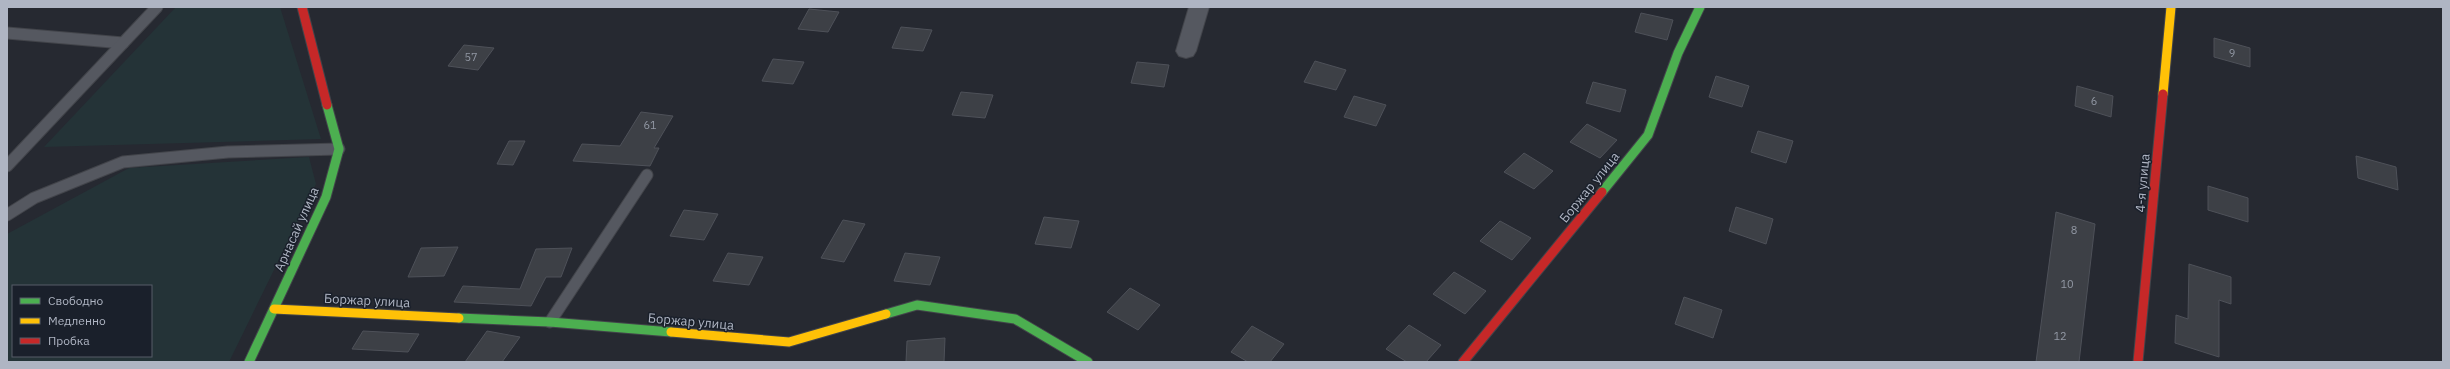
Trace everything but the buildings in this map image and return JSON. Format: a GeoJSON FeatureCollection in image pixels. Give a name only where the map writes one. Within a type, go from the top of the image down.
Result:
{"type":"FeatureCollection","features":[{"type":"Feature","properties":{"kind":"street"},"geometry":{"type":"LineString","coordinates":[[302,7],[340,149]]}},
{"type":"Feature","properties":{"kind":"street"},"geometry":{"type":"LineString","coordinates":[[1186,51],[1199,7]]}},
{"type":"Feature","properties":{"kind":"street","name":"Боржар улица"},"geometry":{"type":"LineString","coordinates":[[1462,362],[1648,135],[1678,53],[1700,7]]}},
{"type":"Feature","properties":{"kind":"street","name":"4-я улица"},"geometry":{"type":"LineString","coordinates":[[2138,362],[2170,7]]}},
{"type":"Feature","properties":{"kind":"street","name":"Арнасай улица"},"geometry":{"type":"LineString","coordinates":[[249,362],[326,197],[340,149]]}},
{"type":"Feature","properties":{"kind":"street","name":"Боржар улица"},"geometry":{"type":"LineString","coordinates":[[274,309],[550,322],[790,342],[917,305],[1015,319],[1088,362]]}},
{"type":"Feature","properties":{"kind":"lane"},"geometry":{"type":"LineString","coordinates":[[7,166],[157,7]]}},
{"type":"Feature","properties":{"kind":"lane"},"geometry":{"type":"LineString","coordinates":[[7,34],[123,43]]}},
{"type":"Feature","properties":{"kind":"lane"},"geometry":{"type":"LineString","coordinates":[[7,215],[34,198],[123,162],[228,152],[340,149]]}},
{"type":"Feature","properties":{"kind":"lane"},"geometry":{"type":"LineString","coordinates":[[550,322],[647,175]]}},
{"type":"Feature","properties":{"kind":"shaded area"},"geometry":{"type":"Polygon","coordinates":[[[176,7],[280,7],[321,139],[44,147],[176,7]]]}},
{"type":"Feature","properties":{"kind":"shaded area"},"geometry":{"type":"Polygon","coordinates":[[[309,157],[316,184],[229,362],[7,362],[7,234],[129,168],[309,157]]]}},
{"type":"Feature","properties":{"kind":"traffic: fast"},"geometry":{"type":"LineString","coordinates":[[1602,192],[1648,135],[1678,53],[1700,7]]}},
{"type":"Feature","properties":{"kind":"traffic: fast"},"geometry":{"type":"LineString","coordinates":[[249,362],[326,197],[339,149],[327,105]]}},
{"type":"Feature","properties":{"kind":"traffic: fast"},"geometry":{"type":"LineString","coordinates":[[886,314],[917,305],[1015,319],[1088,362]]}},
{"type":"Feature","properties":{"kind":"traffic: fast"},"geometry":{"type":"LineString","coordinates":[[459,318],[550,322],[671,332]]}},
{"type":"Feature","properties":{"kind":"traffic: slow"},"geometry":{"type":"LineString","coordinates":[[2163,94],[2171,7]]}},
{"type":"Feature","properties":{"kind":"traffic: slow"},"geometry":{"type":"LineString","coordinates":[[274,309],[459,318]]}},
{"type":"Feature","properties":{"kind":"traffic: slow"},"geometry":{"type":"LineString","coordinates":[[671,332],[789,342],[886,314]]}},
{"type":"Feature","properties":{"kind":"traffic: jam"},"geometry":{"type":"LineString","coordinates":[[302,7],[327,105]]}},
{"type":"Feature","properties":{"kind":"traffic: jam"},"geometry":{"type":"LineString","coordinates":[[2138,362],[2163,94]]}},
{"type":"Feature","properties":{"kind":"traffic: jam"},"geometry":{"type":"LineString","coordinates":[[1463,362],[1602,192]]}}]}
